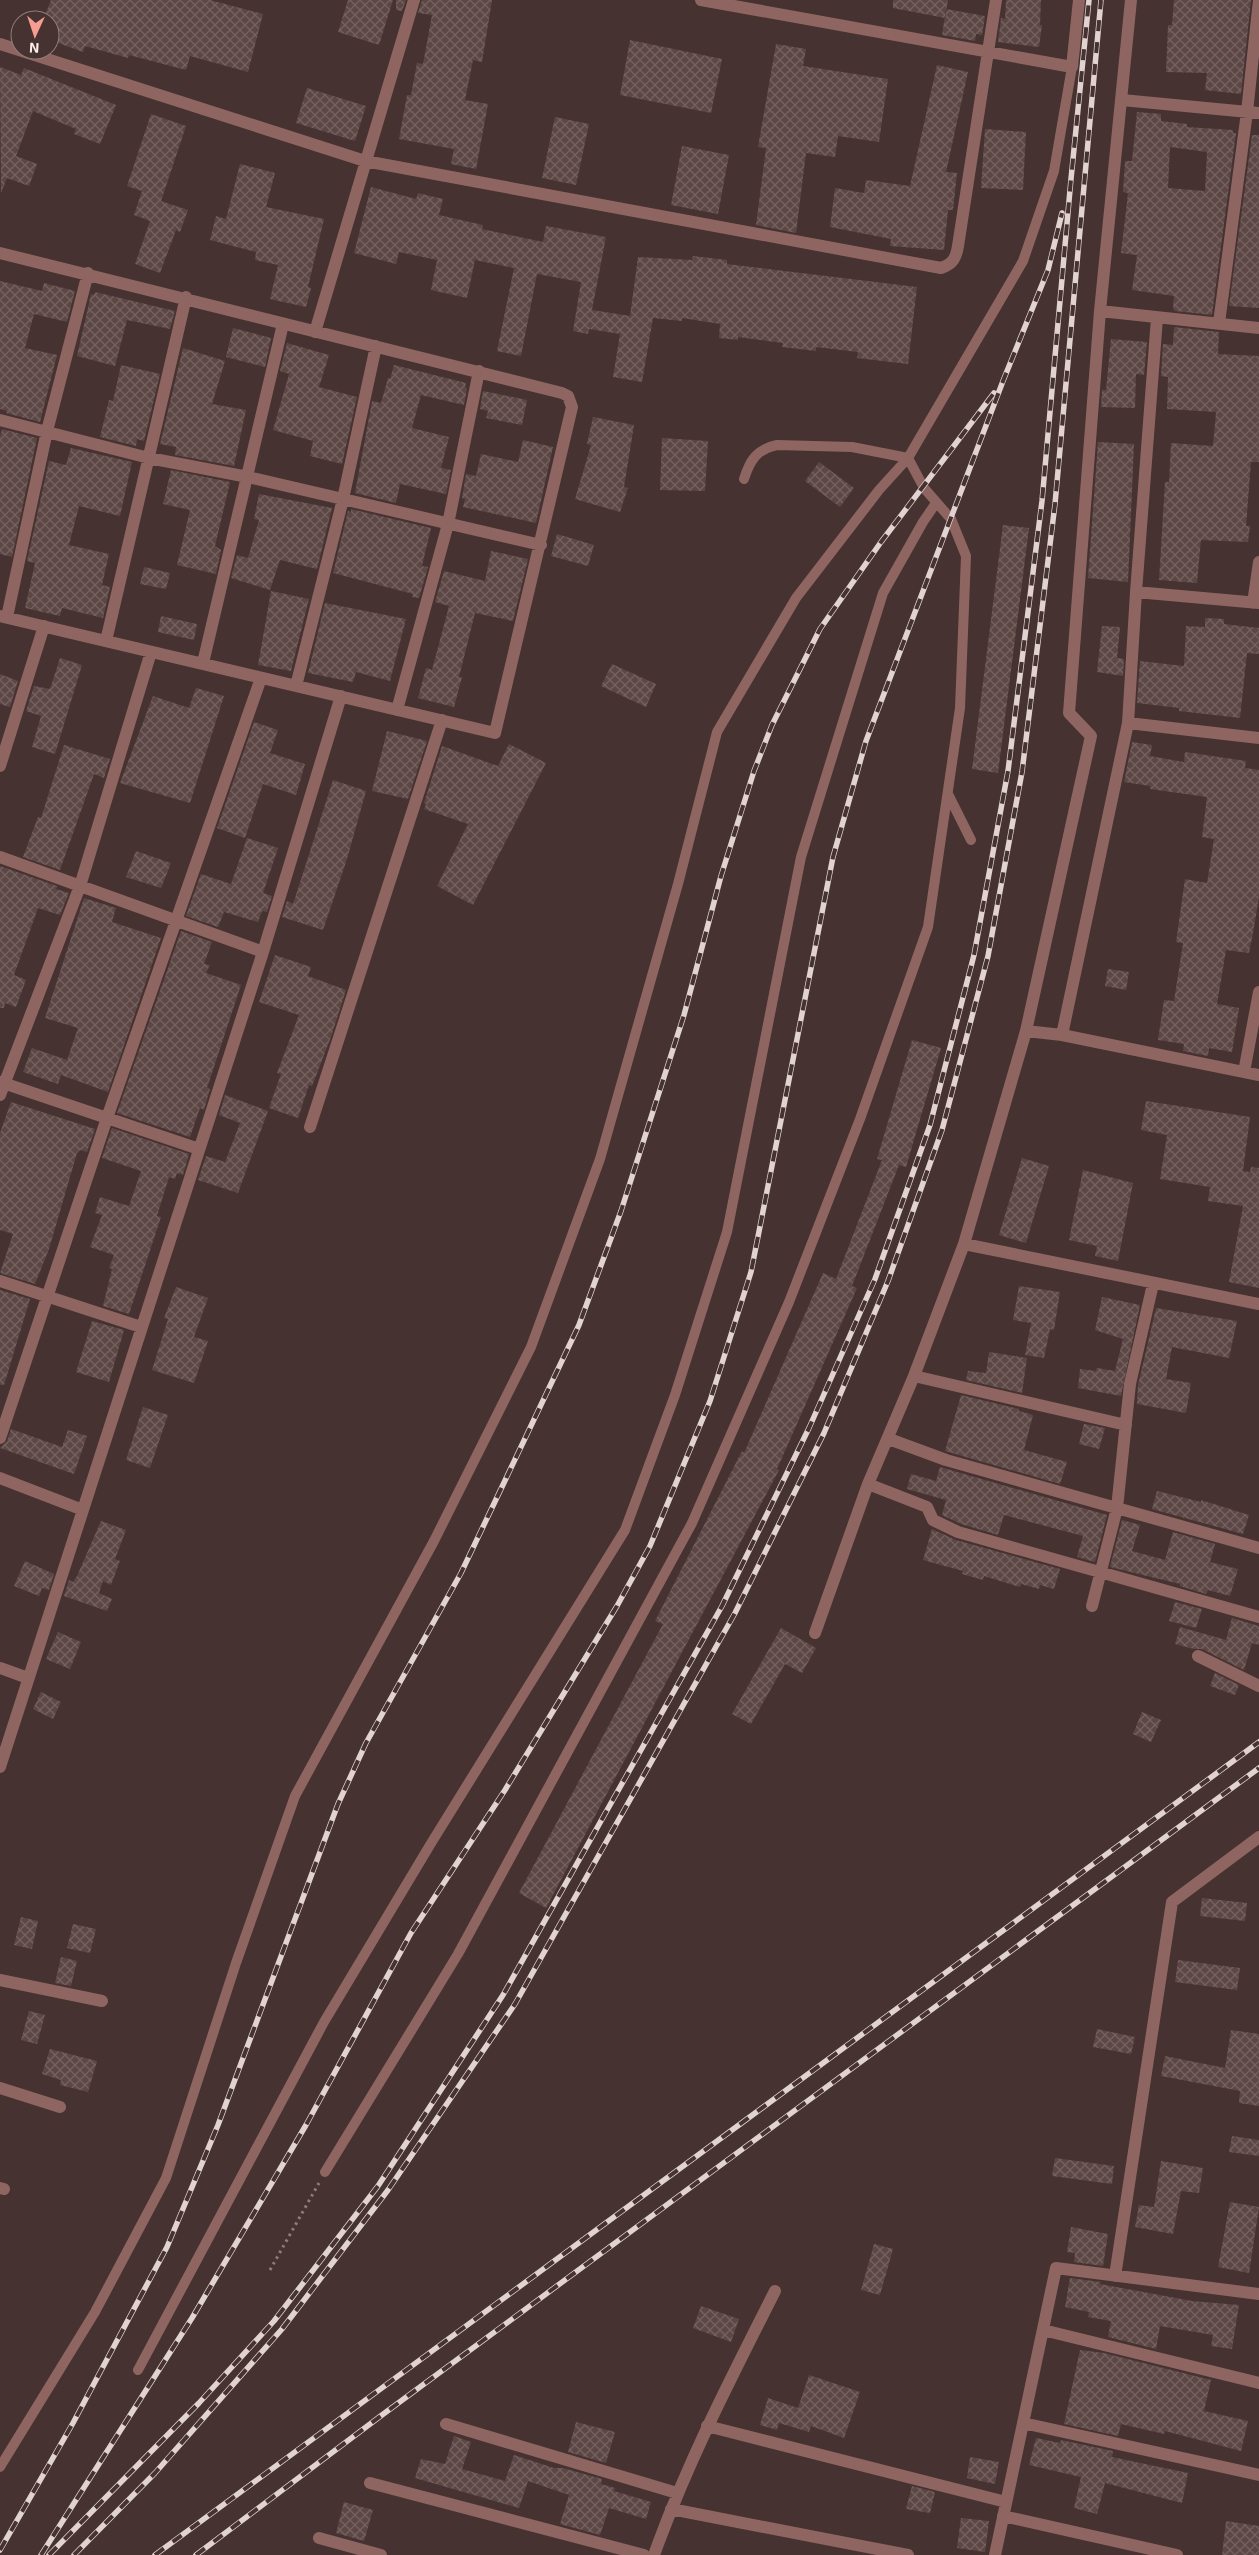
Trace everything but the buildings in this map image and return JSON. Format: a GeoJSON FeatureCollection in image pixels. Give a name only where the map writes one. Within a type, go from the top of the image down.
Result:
{"type":"FeatureCollection","features":[{"type":"Feature","properties":{"kind":"street"},"geometry":{"type":"LineString","coordinates":[[315,332],[414,0]]}},
{"type":"Feature","properties":{"kind":"street"},"geometry":{"type":"LineString","coordinates":[[701,0],[1072,67],[1079,0]]}},
{"type":"Feature","properties":{"kind":"street"},"geometry":{"type":"LineString","coordinates":[[0,44],[365,161],[942,268],[950,265],[956,257],[996,0]]}},
{"type":"Feature","properties":{"kind":"street"},"geometry":{"type":"LineString","coordinates":[[814,1633],[868,1484],[889,1439],[964,1244],[1026,1031],[1092,736],[1069,713],[1100,311],[1131,0]]}},
{"type":"Feature","properties":{"kind":"street"},"geometry":{"type":"LineString","coordinates":[[1219,323],[1253,113],[1258,0]]}},
{"type":"Feature","properties":{"kind":"street"},"geometry":{"type":"LineString","coordinates":[[1122,100],[1253,113]]}},
{"type":"Feature","properties":{"kind":"street"},"geometry":{"type":"LineString","coordinates":[[0,253],[88,273],[186,297],[283,324],[479,371],[562,393],[572,402],[541,545],[495,733],[3,616],[47,431],[88,273]]}},
{"type":"Feature","properties":{"kind":"street"},"geometry":{"type":"LineString","coordinates":[[106,641],[186,297]]}},
{"type":"Feature","properties":{"kind":"street"},"geometry":{"type":"LineString","coordinates":[[1100,311],[1259,328]]}},
{"type":"Feature","properties":{"kind":"street"},"geometry":{"type":"LineString","coordinates":[[1062,1035],[1128,723],[1157,318]]}},
{"type":"Feature","properties":{"kind":"street"},"geometry":{"type":"LineString","coordinates":[[203,663],[283,324]]}},
{"type":"Feature","properties":{"kind":"street"},"geometry":{"type":"LineString","coordinates":[[296,686],[343,500],[376,346]]}},
{"type":"Feature","properties":{"kind":"street"},"geometry":{"type":"LineString","coordinates":[[397,710],[448,524],[479,371]]}},
{"type":"Feature","properties":{"kind":"street"},"geometry":{"type":"LineString","coordinates":[[0,420],[149,458],[248,477],[541,545]]}},
{"type":"Feature","properties":{"kind":"street"},"geometry":{"type":"LineString","coordinates":[[1136,592],[1256,603],[1259,562]]}},
{"type":"Feature","properties":{"kind":"street"},"geometry":{"type":"LineString","coordinates":[[0,766],[44,626]]}},
{"type":"Feature","properties":{"kind":"street"},"geometry":{"type":"LineString","coordinates":[[151,652],[80,886],[1,1087],[107,1118],[199,1149]]}},
{"type":"Feature","properties":{"kind":"street"},"geometry":{"type":"LineString","coordinates":[[0,1438],[107,1118],[261,678]]}},
{"type":"Feature","properties":{"kind":"street"},"geometry":{"type":"LineString","coordinates":[[0,1766],[263,952],[341,696]]}},
{"type":"Feature","properties":{"kind":"street"},"geometry":{"type":"LineString","coordinates":[[310,1127],[442,720]]}},
{"type":"Feature","properties":{"kind":"street"},"geometry":{"type":"LineString","coordinates":[[1128,723],[1259,738]]}},
{"type":"Feature","properties":{"kind":"street"},"geometry":{"type":"LineString","coordinates":[[0,857],[263,952]]}},
{"type":"Feature","properties":{"kind":"street"},"geometry":{"type":"LineString","coordinates":[[1244,1072],[1259,992]]}},
{"type":"Feature","properties":{"kind":"street"},"geometry":{"type":"LineString","coordinates":[[1026,1031],[1062,1035],[1259,1075]]}},
{"type":"Feature","properties":{"kind":"street"},"geometry":{"type":"LineString","coordinates":[[964,1244],[1259,1304]]}},
{"type":"Feature","properties":{"kind":"street"},"geometry":{"type":"LineString","coordinates":[[0,1281],[141,1327]]}},
{"type":"Feature","properties":{"kind":"street"},"geometry":{"type":"LineString","coordinates":[[1092,1606],[1117,1508],[1130,1384],[1154,1284]]}},
{"type":"Feature","properties":{"kind":"street"},"geometry":{"type":"LineString","coordinates":[[914,1376],[1126,1424]]}},
{"type":"Feature","properties":{"kind":"street"},"geometry":{"type":"LineString","coordinates":[[889,1439],[946,1460],[1259,1548]]}},
{"type":"Feature","properties":{"kind":"street"},"geometry":{"type":"LineString","coordinates":[[0,1478],[83,1510]]}},
{"type":"Feature","properties":{"kind":"street"},"geometry":{"type":"LineString","coordinates":[[868,1484],[927,1507],[933,1520],[958,1532],[1259,1618]]}},
{"type":"Feature","properties":{"kind":"street"},"geometry":{"type":"LineString","coordinates":[[1198,1656],[1259,1686]]}},
{"type":"Feature","properties":{"kind":"street"},"geometry":{"type":"LineString","coordinates":[[0,1668],[28,1678]]}},
{"type":"Feature","properties":{"kind":"street"},"geometry":{"type":"LineString","coordinates":[[1115,2276],[1172,1902],[1259,1836]]}},
{"type":"Feature","properties":{"kind":"street"},"geometry":{"type":"LineString","coordinates":[[0,1980],[102,2001]]}},
{"type":"Feature","properties":{"kind":"street"},"geometry":{"type":"LineString","coordinates":[[0,2088],[60,2107]]}},
{"type":"Feature","properties":{"kind":"street"},"geometry":{"type":"LineString","coordinates":[[995,2555],[1056,2268],[1259,2294]]}},
{"type":"Feature","properties":{"kind":"street"},"geometry":{"type":"LineString","coordinates":[[654,2555],[677,2492],[707,2426],[775,2291]]}},
{"type":"Feature","properties":{"kind":"street"},"geometry":{"type":"LineString","coordinates":[[1042,2330],[1259,2382]]}},
{"type":"Feature","properties":{"kind":"street"},"geometry":{"type":"LineString","coordinates":[[1022,2423],[1259,2475]]}},
{"type":"Feature","properties":{"kind":"street"},"geometry":{"type":"LineString","coordinates":[[446,2424],[677,2492]]}},
{"type":"Feature","properties":{"kind":"street"},"geometry":{"type":"LineString","coordinates":[[707,2426],[1006,2502]]}},
{"type":"Feature","properties":{"kind":"street"},"geometry":{"type":"LineString","coordinates":[[370,2483],[644,2555]]}},
{"type":"Feature","properties":{"kind":"street"},"geometry":{"type":"LineString","coordinates":[[671,2509],[908,2555]]}},
{"type":"Feature","properties":{"kind":"street"},"geometry":{"type":"LineString","coordinates":[[1002,2516],[1177,2555]]}},
{"type":"Feature","properties":{"kind":"street"},"geometry":{"type":"LineString","coordinates":[[319,2538],[381,2555]]}},
{"type":"Feature","properties":{"kind":"lane"},"geometry":{"type":"LineString","coordinates":[[0,2468],[94,2312],[166,2178],[236,1963],[295,1796],[434,1541],[531,1347],[600,1159],[678,884],[717,732],[796,598],[879,490],[908,458],[1023,261],[1054,171],[1072,67]]}},
{"type":"Feature","properties":{"kind":"lane"},"geometry":{"type":"LineString","coordinates":[[744,479],[756,453],[765,447],[777,445],[852,447],[908,458]]}},
{"type":"Feature","properties":{"kind":"lane"},"geometry":{"type":"LineString","coordinates":[[325,2172],[458,1954],[692,1523],[789,1302],[860,1119],[928,927],[960,708],[966,556],[951,519],[924,488],[908,458]]}},
{"type":"Feature","properties":{"kind":"lane"},"geometry":{"type":"LineString","coordinates":[[138,2370],[324,2022],[430,1845],[625,1530],[675,1395],[727,1232],[801,857],[884,593],[923,522],[936,503]]}},
{"type":"Feature","properties":{"kind":"lane"},"geometry":{"type":"LineString","coordinates":[[948,794],[971,840]]}},
{"type":"Feature","properties":{"kind":"path"},"geometry":{"type":"LineString","coordinates":[[270,2270],[325,2172]]}},
{"type":"Feature","properties":{"kind":"railway"},"geometry":{"type":"LineString","coordinates":[[49,2555],[199,2403],[274,2321],[378,2186],[503,1995],[722,1606],[809,1428],[875,1279],[930,1125],[974,955],[1008,771],[1042,501],[1089,0]]}},
{"type":"Feature","properties":{"kind":"railway"},"geometry":{"type":"LineString","coordinates":[[74,2555],[155,2473],[282,2329],[388,2190],[515,2004],[735,1613],[824,1433],[888,1281],[942,1130],[988,956],[1022,772],[1055,504],[1101,0]]}},
{"type":"Feature","properties":{"kind":"railway"},"geometry":{"type":"LineString","coordinates":[[41,2555],[192,2318],[306,2125],[411,1933],[505,1790],[617,1606],[650,1546],[710,1401],[751,1272],[833,857],[866,741],[1003,381],[1048,270],[1062,213]]}},
{"type":"Feature","properties":{"kind":"railway"},"geometry":{"type":"LineString","coordinates":[[0,2550],[73,2423],[167,2247],[218,2125],[338,1804],[366,1743],[461,1573],[579,1325],[621,1211],[684,1015],[721,876],[754,771],[772,725],[820,629],[881,542],[994,393]]}},
{"type":"Feature","properties":{"kind":"railway"},"geometry":{"type":"LineString","coordinates":[[155,2555],[1259,1742]]}},
{"type":"Feature","properties":{"kind":"railway"},"geometry":{"type":"LineString","coordinates":[[196,2555],[382,2415],[1259,1768]]}}]}
